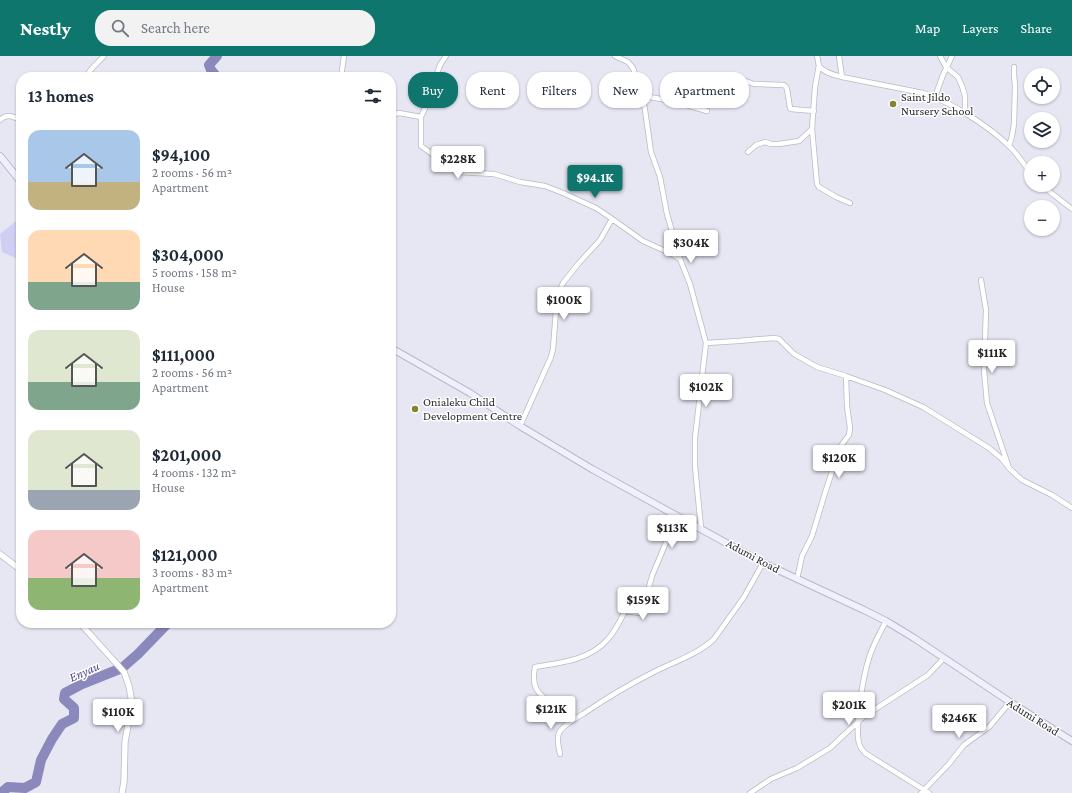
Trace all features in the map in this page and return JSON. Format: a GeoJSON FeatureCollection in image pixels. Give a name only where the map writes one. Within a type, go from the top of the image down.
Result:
{"type":"FeatureCollection","features":[{"type":"Feature","properties":{"kind":"main road"},"geometry":{"type":"LineString","coordinates":[[0,156],[16,176]]}},
{"type":"Feature","properties":{"kind":"main road","name":"Adumi Road"},"geometry":{"type":"LineString","coordinates":[[396,351],[470,393],[520,426],[592,469],[677,516],[763,563],[886,621],[1072,741]]}},
{"type":"Feature","properties":{"kind":"street"},"geometry":{"type":"LineString","coordinates":[[88,72],[104,56]]}},
{"type":"Feature","properties":{"kind":"street"},"geometry":{"type":"LineString","coordinates":[[342,72],[344,56]]}},
{"type":"Feature","properties":{"kind":"street"},"geometry":{"type":"LineString","coordinates":[[446,56],[440,65],[421,117],[421,146],[458,172],[494,174],[520,182],[545,186],[583,202],[612,219],[643,241],[670,252],[680,259]]}},
{"type":"Feature","properties":{"kind":"street"},"geometry":{"type":"LineString","coordinates":[[615,56],[628,62],[634,72]]}},
{"type":"Feature","properties":{"kind":"street"},"geometry":{"type":"LineString","coordinates":[[817,56],[818,65],[812,130],[817,184],[819,187],[836,197],[850,203]]}},
{"type":"Feature","properties":{"kind":"street"},"geometry":{"type":"LineString","coordinates":[[839,56],[842,77]]}},
{"type":"Feature","properties":{"kind":"street"},"geometry":{"type":"LineString","coordinates":[[940,56],[946,67],[958,77],[962,86],[965,96],[964,113]]}},
{"type":"Feature","properties":{"kind":"street"},"geometry":{"type":"LineString","coordinates":[[935,97],[946,67],[952,56]]}},
{"type":"Feature","properties":{"kind":"street"},"geometry":{"type":"LineString","coordinates":[[818,65],[826,72],[842,77],[924,93],[935,97],[964,113],[998,137],[1009,146],[1024,165]]}},
{"type":"Feature","properties":{"kind":"street"},"geometry":{"type":"LineString","coordinates":[[1009,146],[1014,124],[1014,67]]}},
{"type":"Feature","properties":{"kind":"street"},"geometry":{"type":"LineString","coordinates":[[749,82],[754,84],[784,85],[786,87],[791,109],[814,111]]}},
{"type":"Feature","properties":{"kind":"street"},"geometry":{"type":"LineString","coordinates":[[652,98],[673,101],[707,111]]}},
{"type":"Feature","properties":{"kind":"street"},"geometry":{"type":"LineString","coordinates":[[645,108],[651,152],[660,177],[667,214],[680,259],[690,284],[706,343],[695,438],[695,466],[701,528]]}},
{"type":"Feature","properties":{"kind":"street"},"geometry":{"type":"LineString","coordinates":[[396,114],[400,113],[421,117]]}},
{"type":"Feature","properties":{"kind":"street"},"geometry":{"type":"LineString","coordinates":[[0,120],[4,116],[16,118]]}},
{"type":"Feature","properties":{"kind":"street"},"geometry":{"type":"LineString","coordinates":[[748,152],[756,145],[765,142],[779,144],[799,141],[812,130]]}},
{"type":"Feature","properties":{"kind":"street"},"geometry":{"type":"LineString","coordinates":[[1051,192],[1072,208]]}},
{"type":"Feature","properties":{"kind":"street"},"geometry":{"type":"LineString","coordinates":[[520,426],[551,357],[556,310],[563,283],[600,240],[612,219]]}},
{"type":"Feature","properties":{"kind":"street"},"geometry":{"type":"LineString","coordinates":[[981,280],[986,310],[984,370],[987,403],[1010,469]]}},
{"type":"Feature","properties":{"kind":"street"},"geometry":{"type":"LineString","coordinates":[[706,343],[777,338],[794,354],[817,367],[902,397],[923,407],[989,448],[1022,480],[1052,495],[1072,508]]}},
{"type":"Feature","properties":{"kind":"street"},"geometry":{"type":"LineString","coordinates":[[797,579],[802,556],[812,536],[840,447],[849,435],[850,428],[846,376]]}},
{"type":"Feature","properties":{"kind":"street"},"geometry":{"type":"LineString","coordinates":[[575,719],[542,697],[536,690],[533,676],[535,667],[576,658],[594,651],[608,640],[625,611],[642,612],[652,576],[677,516]]}},
{"type":"Feature","properties":{"kind":"street"},"geometry":{"type":"LineString","coordinates":[[0,554],[16,566]]}},
{"type":"Feature","properties":{"kind":"street"},"geometry":{"type":"LineString","coordinates":[[560,754],[558,735],[575,719],[605,698],[710,643],[744,597],[763,563]]}},
{"type":"Feature","properties":{"kind":"street"},"geometry":{"type":"LineString","coordinates":[[886,621],[869,658],[860,701],[857,723],[859,744],[865,753],[925,792],[964,745],[989,727],[1010,702]]}},
{"type":"Feature","properties":{"kind":"street"},"geometry":{"type":"LineString","coordinates":[[85,628],[124,672],[129,686],[132,703],[125,742],[124,782],[122,793]]}},
{"type":"Feature","properties":{"kind":"street"},"geometry":{"type":"LineString","coordinates":[[750,793],[771,779],[797,768],[830,748],[863,717],[928,675],[944,658]]}},
{"type":"Feature","properties":{"kind":"shaded area"},"geometry":{"type":"Polygon","coordinates":[[[16,221],[16,258],[2,252],[0,234],[16,221]]]}},
{"type":"Feature","properties":{"kind":"waterway","name":"Enyau"},"geometry":{"type":"LineString","coordinates":[[213,72],[209,65],[217,56]]}},
{"type":"Feature","properties":{"kind":"waterway","name":"Enyau"},"geometry":{"type":"LineString","coordinates":[[1,793],[8,787],[25,788],[36,782],[41,760],[52,739],[62,724],[74,718],[74,708],[64,699],[65,693],[82,684],[122,668],[163,628]]}},
{"type":"Feature","properties":{"kind":"place","name":"Saint Jildo Nursery School"},"geometry":{"type":"Point","coordinates":[893,104]}},
{"type":"Feature","properties":{"kind":"place","name":"Onialeku Child Development Centre"},"geometry":{"type":"Point","coordinates":[415,409]}}]}
